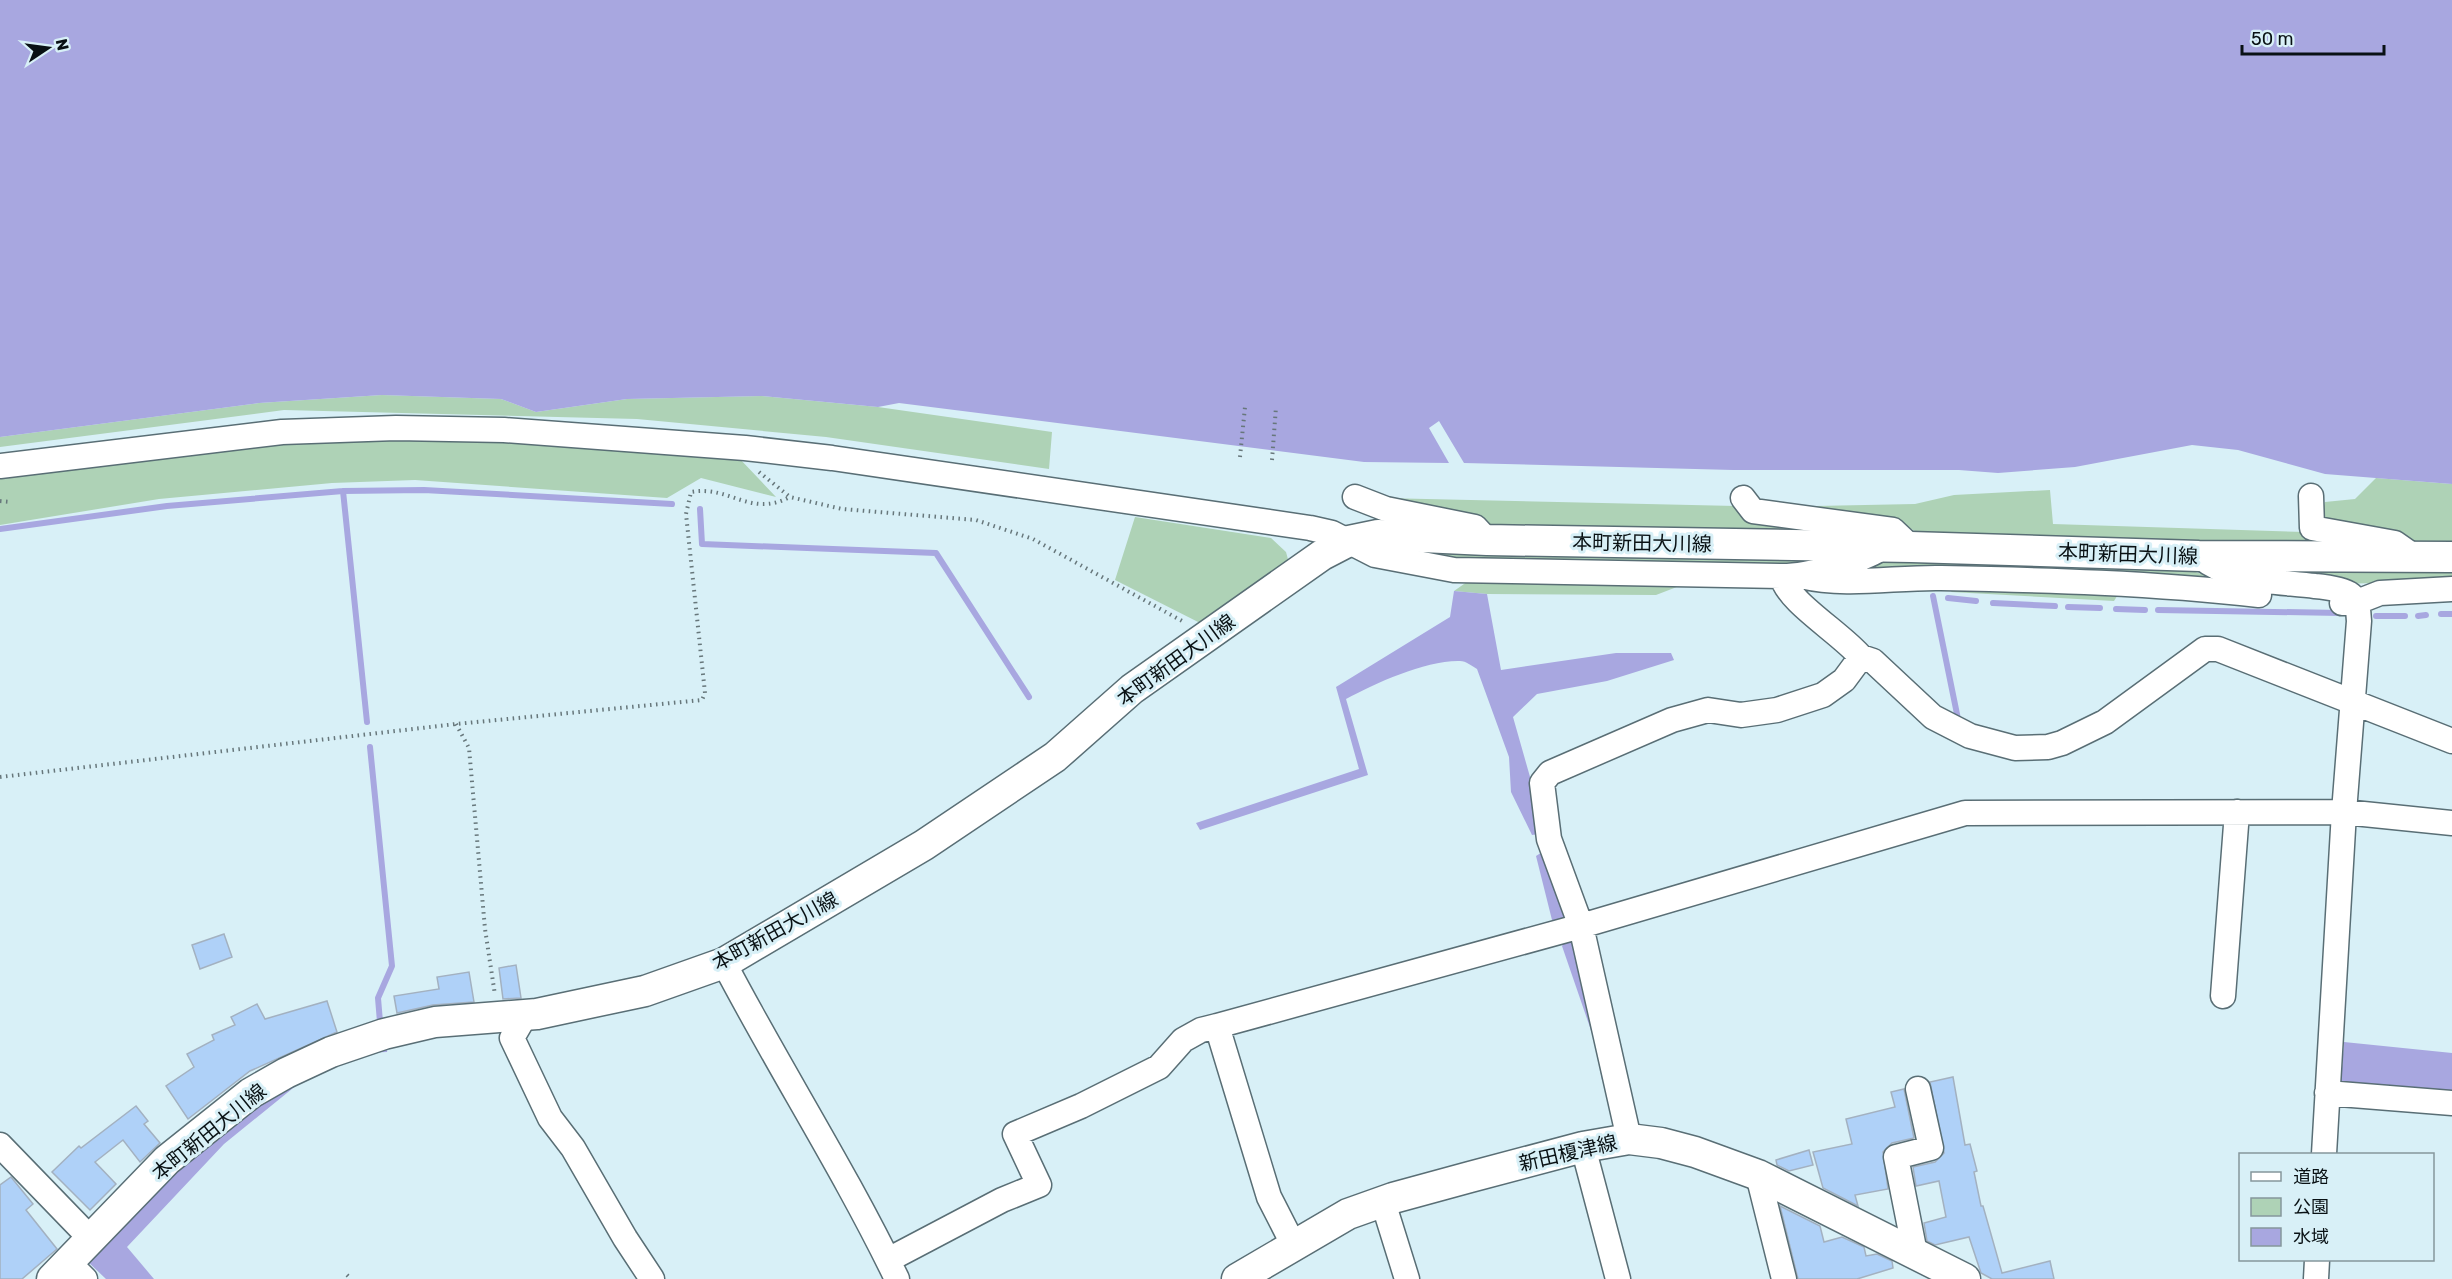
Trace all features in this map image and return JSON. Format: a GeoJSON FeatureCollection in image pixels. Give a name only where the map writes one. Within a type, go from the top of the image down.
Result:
{"type":"FeatureCollection","features":[{"type":"Feature","properties":{"kind":"main road","name":"本町新田大川線"},"geometry":{"type":"LineString","coordinates":[[68,1273],[90,1239],[167,1160],[251,1093],[286,1073],[331,1052],[384,1034],[435,1022],[512,1015],[645,991],[724,963],[924,845],[1055,757],[1132,689],[1322,555],[1349,541],[1377,535],[1487,540],[1911,547],[2199,556],[2417,559],[2452,557]]}},
{"type":"Feature","properties":{"kind":"main road","name":"新田榎津線"},"geometry":{"type":"LineString","coordinates":[[1242,1277],[1293,1244],[1348,1214],[1383,1202],[1582,1147],[1629,1139],[1661,1143],[1758,1175],[1965,1279]]}},
{"type":"Feature","properties":{"kind":"street"},"geometry":{"type":"LineString","coordinates":[[0,466],[282,432],[396,428],[504,430],[746,448],[832,458],[1310,528],[1332,533],[1376,555],[1454,570],[1791,576],[1867,582],[1940,578],[2109,584],[2241,593],[2337,604],[2357,602],[2380,593],[2452,589]]}},
{"type":"Feature","properties":{"kind":"street"},"geometry":{"type":"LineString","coordinates":[[1355,496],[1386,509],[1475,526],[1487,540]]}},
{"type":"Feature","properties":{"kind":"street"},"geometry":{"type":"LineString","coordinates":[[2311,496],[2312,528],[2395,543],[2417,559]]}},
{"type":"Feature","properties":{"kind":"street"},"geometry":{"type":"LineString","coordinates":[[1743,498],[1754,511],[1893,530],[1911,547]]}},
{"type":"Feature","properties":{"kind":"street"},"geometry":{"type":"LineString","coordinates":[[1791,576],[1866,558],[1882,548]]}},
{"type":"Feature","properties":{"kind":"street"},"geometry":{"type":"LineString","coordinates":[[2199,556],[2211,566],[2232,576],[2325,587],[2351,594],[2357,602],[2359,621],[2344,812],[2324,1153]]}},
{"type":"Feature","properties":{"kind":"street"},"geometry":{"type":"LineString","coordinates":[[1791,576],[1789,594],[1847,640],[1860,657],[1873,661],[1934,717],[1970,736],[2015,748],[2048,747],[2062,743],[2105,722],[2205,649],[2218,649],[2452,741]]}},
{"type":"Feature","properties":{"kind":"street"},"geometry":{"type":"LineString","coordinates":[[1629,1139],[1581,926],[1549,839],[1542,783],[1550,773],[1672,720],[1708,710],[1741,715],[1777,710],[1823,695],[1844,680],[1860,657]]}},
{"type":"Feature","properties":{"kind":"street"},"geometry":{"type":"LineString","coordinates":[[2223,996],[2237,812]]}},
{"type":"Feature","properties":{"kind":"street"},"geometry":{"type":"LineString","coordinates":[[724,963],[765,1041],[864,1209],[893,1270],[1002,1200],[1039,1185],[1015,1134],[1081,1106],[1159,1067],[1183,1040],[1201,1030],[1581,926],[1965,813],[2344,812],[2452,823]]}},
{"type":"Feature","properties":{"kind":"street"},"geometry":{"type":"LineString","coordinates":[[512,1015],[512,1038],[550,1118],[573,1148],[625,1238],[652,1279]]}},
{"type":"Feature","properties":{"kind":"street"},"geometry":{"type":"LineString","coordinates":[[1217,1026],[1269,1197],[1293,1244]]}},
{"type":"Feature","properties":{"kind":"street"},"geometry":{"type":"LineString","coordinates":[[1915,1253],[1896,1157],[1931,1148],[1918,1089]]}},
{"type":"Feature","properties":{"kind":"street"},"geometry":{"type":"LineString","coordinates":[[2327,1093],[2452,1103]]}},
{"type":"Feature","properties":{"kind":"street"},"geometry":{"type":"LineString","coordinates":[[0,1145],[90,1239]]}},
{"type":"Feature","properties":{"kind":"street"},"geometry":{"type":"LineString","coordinates":[[1582,1147],[1618,1279]]}},
{"type":"Feature","properties":{"kind":"street"},"geometry":{"type":"LineString","coordinates":[[1758,1175],[1784,1279]]}},
{"type":"Feature","properties":{"kind":"street"},"geometry":{"type":"LineString","coordinates":[[1383,1202],[1407,1279]]}},
{"type":"Feature","properties":{"kind":"street"},"geometry":{"type":"LineString","coordinates":[[2316,1279],[2317,1261]]}},
{"type":"Feature","properties":{"kind":"path"},"geometry":{"type":"LineString","coordinates":[[1240,457],[1245,407]]}},
{"type":"Feature","properties":{"kind":"path"},"geometry":{"type":"LineString","coordinates":[[1272,460],[1276,407]]}},
{"type":"Feature","properties":{"kind":"path"},"geometry":{"type":"LineString","coordinates":[[746,448],[759,471],[790,497],[842,509],[975,520],[1033,538],[1192,626],[1204,638]]}},
{"type":"Feature","properties":{"kind":"path"},"geometry":{"type":"LineString","coordinates":[[0,777],[456,724],[702,700],[705,693],[686,514],[691,492],[707,489],[761,506],[775,505],[790,497]]}},
{"type":"Feature","properties":{"kind":"path"},"geometry":{"type":"LineString","coordinates":[[0,501],[11,502]]}},
{"type":"Feature","properties":{"kind":"path"},"geometry":{"type":"LineString","coordinates":[[456,724],[469,748],[485,929],[512,1015]]}},
{"type":"Feature","properties":{"kind":"green space"},"geometry":{"type":"Polygon","coordinates":[[[382,395],[501,399],[536,412],[627,399],[762,396],[878,407],[1052,432],[1049,469],[826,437],[637,419],[284,410],[0,447],[0,437],[259,403],[382,395]]]}},
{"type":"Feature","properties":{"kind":"green space"},"geometry":{"type":"Polygon","coordinates":[[[416,436],[739,458],[776,497],[701,478],[667,498],[415,480],[332,483],[159,499],[0,525],[0,474],[283,443],[416,436]]]}},
{"type":"Feature","properties":{"kind":"green space"},"geometry":{"type":"Polygon","coordinates":[[[2376,478],[2452,484],[2452,549],[2319,526],[2325,502],[2355,499],[2376,478]]]}},
{"type":"Feature","properties":{"kind":"green space"},"geometry":{"type":"Polygon","coordinates":[[[2050,490],[2053,524],[2305,532],[2369,550],[1929,539],[1897,521],[1762,507],[1915,504],[1954,495],[2050,490]]]}},
{"type":"Feature","properties":{"kind":"green space"},"geometry":{"type":"Polygon","coordinates":[[[1382,498],[1736,506],[1872,534],[1507,528],[1382,498]]]}},
{"type":"Feature","properties":{"kind":"green space"},"geometry":{"type":"Polygon","coordinates":[[[1135,517],[1271,538],[1286,552],[1289,563],[1206,626],[1115,580],[1135,517]]]}},
{"type":"Feature","properties":{"kind":"green space"},"geometry":{"type":"Polygon","coordinates":[[[1378,546],[1853,555],[1801,568],[1449,560],[1378,546]]]}},
{"type":"Feature","properties":{"kind":"green space"},"geometry":{"type":"Polygon","coordinates":[[[1901,556],[2185,569],[2219,579],[1826,572],[1901,556]]]}},
{"type":"Feature","properties":{"kind":"green space"},"geometry":{"type":"Polygon","coordinates":[[[2244,569],[2452,569],[2452,581],[2338,584],[2244,569]]]}},
{"type":"Feature","properties":{"kind":"green space"},"geometry":{"type":"Polygon","coordinates":[[[1474,577],[1695,580],[1656,595],[1487,594],[1454,591],[1474,577]]]}},
{"type":"Feature","properties":{"kind":"green space"},"geometry":{"type":"Polygon","coordinates":[[[1955,585],[2119,593],[2114,601],[1951,592],[1955,585]]]}},
{"type":"Feature","properties":{"kind":"water"},"geometry":{"type":"Polygon","coordinates":[[[0,0],[2452,0],[2452,484],[2325,474],[2238,450],[2192,445],[2075,467],[1998,473],[1959,470],[1733,470],[1464,463],[1439,421],[1429,428],[1449,463],[1364,462],[899,403],[878,407],[762,396],[627,399],[536,412],[501,399],[382,395],[259,403],[0,437],[0,0]]]}},
{"type":"Feature","properties":{"kind":"water"},"geometry":{"type":"Polygon","coordinates":[[[1454,591],[1487,594],[1501,670],[1616,653],[1671,653],[1674,660],[1607,681],[1537,694],[1513,717],[1538,805],[1539,834],[1532,835],[1511,792],[1509,757],[1477,669],[1460,661],[1417,668],[1346,699],[1368,775],[1200,830],[1196,823],[1359,769],[1336,687],[1450,617],[1454,591]]]}},
{"type":"Feature","properties":{"kind":"water"},"geometry":{"type":"Polygon","coordinates":[[[1547,849],[1572,921],[1553,924],[1536,856],[1547,849]]]}},
{"type":"Feature","properties":{"kind":"water"},"geometry":{"type":"Polygon","coordinates":[[[1567,938],[1580,941],[1616,1077],[1602,1080],[1595,1042],[1562,946],[1567,938]]]}},
{"type":"Feature","properties":{"kind":"water"},"geometry":{"type":"Polygon","coordinates":[[[2344,1042],[2452,1053],[2452,1102],[2340,1093],[2344,1042]]]}},
{"type":"Feature","properties":{"kind":"water"},"geometry":{"type":"Polygon","coordinates":[[[388,1045],[387,1052],[363,1053],[303,1080],[224,1144],[127,1247],[154,1279],[106,1279],[84,1258],[163,1177],[307,1068],[388,1045]]]}},
{"type":"Feature","properties":{"kind":"building"},"geometry":{"type":"Polygon","coordinates":[[[224,934],[232,957],[200,969],[192,945],[224,934]]]}},
{"type":"Feature","properties":{"kind":"building"},"geometry":{"type":"Polygon","coordinates":[[[516,965],[521,998],[503,999],[499,968],[516,965]]]}},
{"type":"Feature","properties":{"kind":"building"},"geometry":{"type":"Polygon","coordinates":[[[469,972],[474,1002],[433,1005],[397,1013],[394,996],[439,989],[437,977],[469,972]]]}},
{"type":"Feature","properties":{"kind":"building"},"geometry":{"type":"Polygon","coordinates":[[[327,1001],[337,1032],[250,1071],[188,1119],[166,1086],[194,1067],[187,1054],[214,1040],[212,1035],[235,1025],[231,1017],[257,1004],[265,1019],[327,1001]]]}},
{"type":"Feature","properties":{"kind":"building"},"geometry":{"type":"Polygon","coordinates":[[[1953,1077],[1965,1145],[1970,1144],[1977,1171],[1974,1172],[1981,1206],[1983,1206],[2002,1273],[2050,1261],[2054,1279],[1992,1279],[1981,1273],[1969,1237],[1935,1245],[1927,1241],[1924,1223],[1946,1217],[1939,1181],[1916,1186],[1913,1167],[1935,1162],[1944,1153],[1930,1082],[1953,1077]]]}},
{"type":"Feature","properties":{"kind":"building"},"geometry":{"type":"Polygon","coordinates":[[[1904,1089],[1914,1138],[1892,1143],[1883,1152],[1888,1189],[1855,1195],[1858,1206],[1823,1188],[1813,1152],[1852,1144],[1846,1119],[1895,1107],[1891,1092],[1904,1089]]]}},
{"type":"Feature","properties":{"kind":"building"},"geometry":{"type":"Polygon","coordinates":[[[136,1106],[148,1121],[144,1124],[160,1143],[140,1162],[123,1140],[95,1162],[116,1184],[90,1210],[52,1172],[79,1146],[81,1148],[136,1106]]]}},
{"type":"Feature","properties":{"kind":"building"},"geometry":{"type":"Polygon","coordinates":[[[1809,1150],[1813,1165],[1789,1171],[1777,1165],[1776,1160],[1809,1150]]]}},
{"type":"Feature","properties":{"kind":"building"},"geometry":{"type":"Polygon","coordinates":[[[11,1177],[33,1204],[26,1210],[57,1249],[22,1279],[0,1279],[0,1185],[11,1177]]]}},
{"type":"Feature","properties":{"kind":"building"},"geometry":{"type":"Polygon","coordinates":[[[1780,1206],[1820,1226],[1824,1242],[1842,1237],[1864,1247],[1866,1256],[1877,1254],[1892,1261],[1893,1268],[1857,1279],[1798,1279],[1780,1206]]]}},
{"type":"Feature","properties":{"kind":"waterway"},"geometry":{"type":"LineString","coordinates":[[0,529],[167,506],[343,491],[424,490],[672,504]]}},
{"type":"Feature","properties":{"kind":"waterway"},"geometry":{"type":"LineString","coordinates":[[343,491],[367,722]]}},
{"type":"Feature","properties":{"kind":"waterway"},"geometry":{"type":"LineString","coordinates":[[700,509],[702,544],[936,553],[1029,697]]}},
{"type":"Feature","properties":{"kind":"waterway"},"geometry":{"type":"LineString","coordinates":[[1933,596],[1958,719]]}},
{"type":"Feature","properties":{"kind":"waterway"},"geometry":{"type":"LineString","coordinates":[[1948,598],[1976,601]]}},
{"type":"Feature","properties":{"kind":"waterway"},"geometry":{"type":"LineString","coordinates":[[1993,603],[2055,606]]}},
{"type":"Feature","properties":{"kind":"waterway"},"geometry":{"type":"LineString","coordinates":[[2068,607],[2100,608]]}},
{"type":"Feature","properties":{"kind":"waterway"},"geometry":{"type":"LineString","coordinates":[[2116,609],[2145,610]]}},
{"type":"Feature","properties":{"kind":"waterway"},"geometry":{"type":"LineString","coordinates":[[2158,610],[2341,613]]}},
{"type":"Feature","properties":{"kind":"waterway"},"geometry":{"type":"LineString","coordinates":[[2441,614],[2452,614]]}},
{"type":"Feature","properties":{"kind":"waterway"},"geometry":{"type":"LineString","coordinates":[[2418,616],[2426,615]]}},
{"type":"Feature","properties":{"kind":"waterway"},"geometry":{"type":"LineString","coordinates":[[2376,616],[2405,616]]}},
{"type":"Feature","properties":{"kind":"waterway"},"geometry":{"type":"LineString","coordinates":[[370,747],[392,966],[378,998],[380,1022]]}}]}
